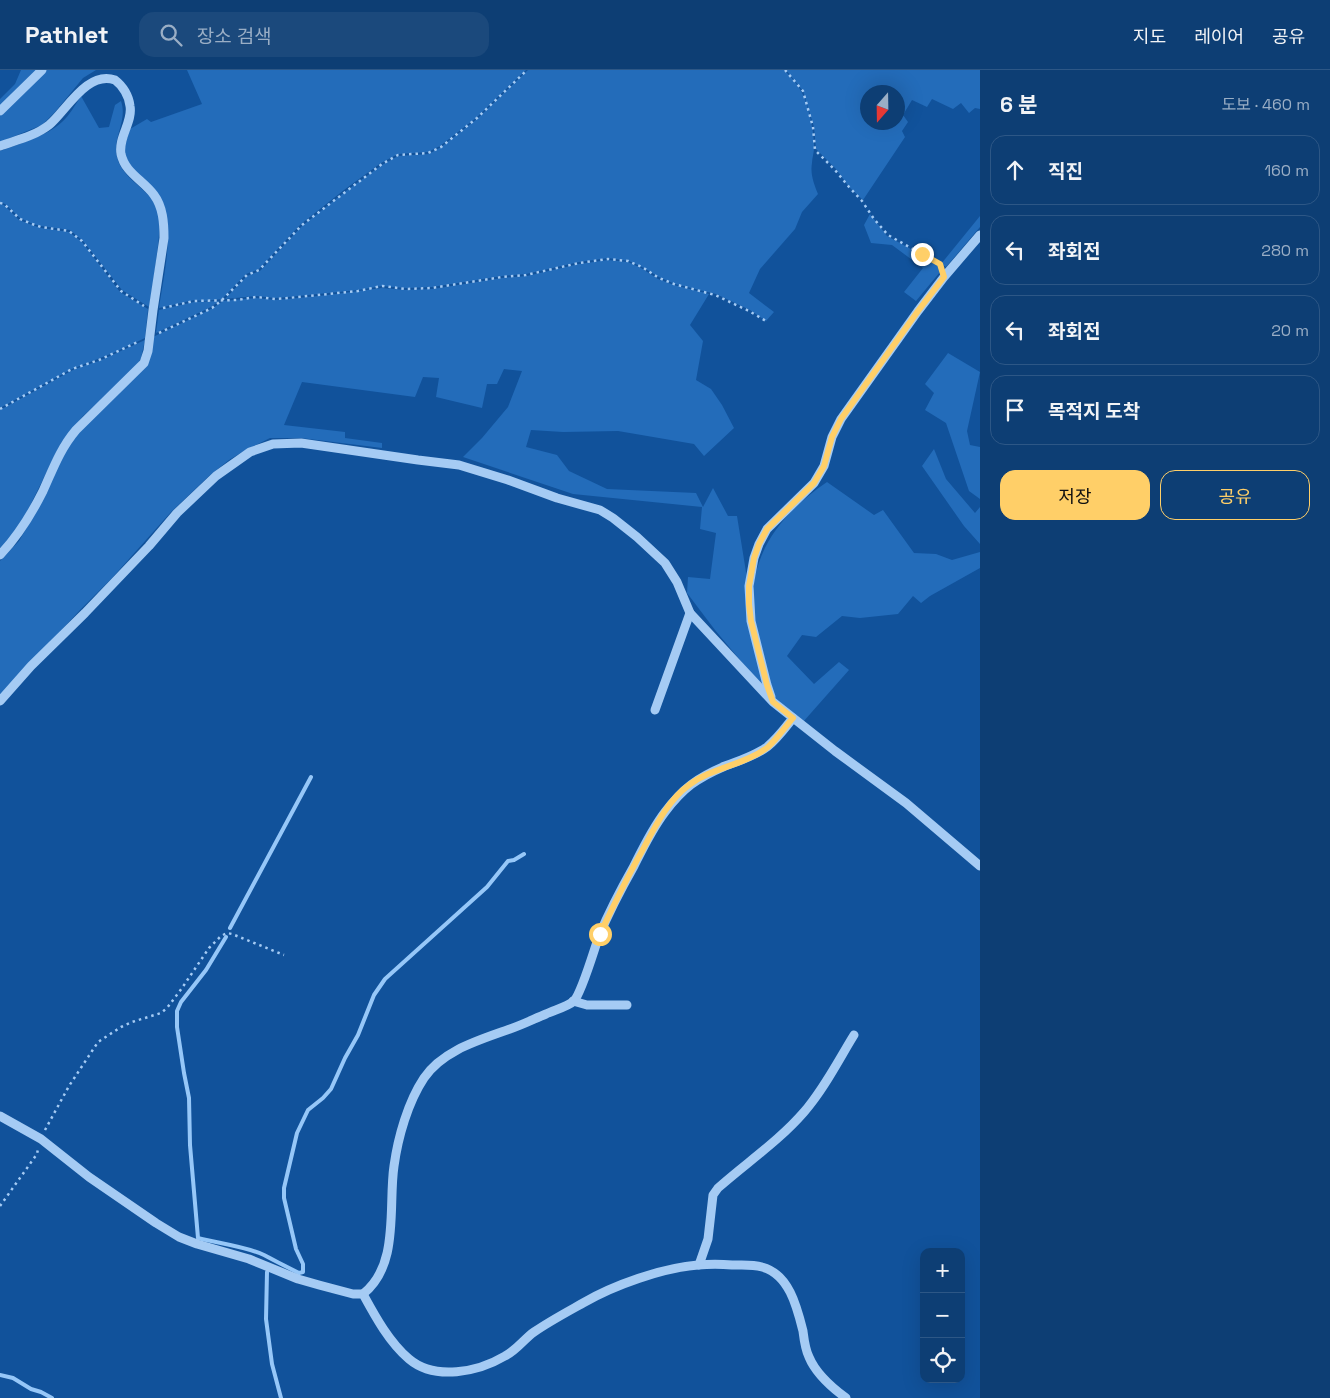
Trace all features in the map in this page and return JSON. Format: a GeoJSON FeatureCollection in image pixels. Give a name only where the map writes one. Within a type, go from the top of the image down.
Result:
{"type":"FeatureCollection","features":[{"type":"Feature","properties":{"kind":"street"},"geometry":{"type":"LineString","coordinates":[[0,111],[42,70]]}},
{"type":"Feature","properties":{"kind":"street"},"geometry":{"type":"LineString","coordinates":[[0,146],[28,137],[49,125],[79,89],[90,80],[98,77],[107,77],[115,80],[128,96],[131,106],[130,117],[122,143],[121,153],[124,163],[129,171],[155,195],[163,216],[164,238],[148,351],[144,363],[66,442],[43,491],[23,527],[16,538],[0,555]]}},
{"type":"Feature","properties":{"kind":"street"},"geometry":{"type":"LineString","coordinates":[[773,702],[751,621],[749,604],[750,580],[759,544],[767,529],[814,483],[824,466],[832,437],[841,419],[918,311],[980,235]]}},
{"type":"Feature","properties":{"kind":"street"},"geometry":{"type":"LineString","coordinates":[[0,702],[31,666],[149,546],[177,513],[216,476],[250,452],[273,444],[301,443],[459,465],[557,498],[600,510],[638,537],[665,563],[678,582],[690,613],[773,702],[835,751],[906,803],[980,866]]}},
{"type":"Feature","properties":{"kind":"street"},"geometry":{"type":"LineString","coordinates":[[655,710],[690,613]]}},
{"type":"Feature","properties":{"kind":"street"},"geometry":{"type":"LineString","coordinates":[[0,1116],[41,1138],[90,1177],[179,1237],[249,1259],[298,1279],[353,1294],[363,1294],[375,1281],[385,1258],[389,1242],[394,1166],[408,1109],[424,1078],[432,1068],[454,1052],[574,1001],[600,934],[620,891],[651,833],[675,798],[687,786],[699,778],[743,760],[768,746],[793,718]]}},
{"type":"Feature","properties":{"kind":"street"},"geometry":{"type":"LineString","coordinates":[[574,1001],[587,1005],[627,1005]]}},
{"type":"Feature","properties":{"kind":"street"},"geometry":{"type":"LineString","coordinates":[[699,1265],[708,1239],[713,1195],[718,1188],[803,1113],[815,1099],[854,1035]]}},
{"type":"Feature","properties":{"kind":"street"},"geometry":{"type":"LineString","coordinates":[[363,1294],[376,1318],[398,1348],[410,1360],[434,1371],[456,1372],[483,1366],[504,1357],[533,1333],[585,1302],[607,1291],[642,1278],[699,1265],[751,1265],[763,1267],[772,1270],[787,1286],[800,1319],[811,1362],[824,1380],[846,1398]]}},
{"type":"Feature","properties":{"kind":"path"},"geometry":{"type":"LineString","coordinates":[[0,409],[72,369],[99,360],[150,338],[212,308],[247,275],[259,270],[302,225],[345,191],[382,164],[398,155],[428,153],[441,147],[477,118],[527,70]]}},
{"type":"Feature","properties":{"kind":"path"},"geometry":{"type":"LineString","coordinates":[[785,70],[803,91],[813,127],[815,150],[862,201],[888,235],[940,264],[944,277]]}},
{"type":"Feature","properties":{"kind":"path"},"geometry":{"type":"LineString","coordinates":[[0,203],[4,204],[20,219],[32,224],[70,231],[82,241],[121,291],[153,310],[194,301],[256,297],[288,298],[358,291],[382,286],[406,289],[432,288],[526,275],[579,263],[608,259],[628,261],[674,284],[715,295],[766,321]]}},
{"type":"Feature","properties":{"kind":"path"},"geometry":{"type":"LineString","coordinates":[[0,1206],[36,1154],[41,1138],[69,1086],[98,1042],[121,1027],[161,1013],[167,1008],[209,948],[221,936],[227,933],[284,955]]}},
{"type":"Feature","properties":{"kind":"shaded area"},"geometry":{"type":"Polygon","coordinates":[[[21,70],[37,70],[0,107],[0,99],[15,84],[21,70]]]}},
{"type":"Feature","properties":{"kind":"shaded area"},"geometry":{"type":"Polygon","coordinates":[[[46,70],[96,70],[83,78],[42,125],[0,142],[0,116],[46,70]]]}},
{"type":"Feature","properties":{"kind":"shaded area"},"geometry":{"type":"Polygon","coordinates":[[[187,70],[526,70],[476,118],[440,146],[428,152],[398,154],[381,163],[344,190],[301,224],[259,269],[246,274],[222,299],[194,300],[159,308],[165,273],[168,237],[166,215],[127,161],[125,152],[130,129],[147,119],[151,122],[202,104],[187,70]]]}},
{"type":"Feature","properties":{"kind":"shaded area"},"geometry":{"type":"Polygon","coordinates":[[[528,70],[784,70],[789,75],[798,85],[804,96],[810,119],[814,142],[812,171],[818,194],[802,212],[795,229],[760,269],[749,293],[774,312],[766,321],[750,310],[716,294],[675,284],[629,261],[608,258],[579,262],[526,274],[432,287],[406,288],[382,286],[288,297],[256,296],[225,299],[247,276],[260,271],[302,226],[346,191],[398,156],[429,154],[441,147],[477,119],[528,70]]]}},
{"type":"Feature","properties":{"kind":"shaded area"},"geometry":{"type":"Polygon","coordinates":[[[786,70],[980,70],[980,109],[975,108],[969,113],[961,103],[953,109],[932,99],[927,107],[912,100],[905,112],[905,85],[860,85],[860,130],[903,130],[905,137],[863,200],[816,149],[814,127],[803,91],[786,70]]]}},
{"type":"Feature","properties":{"kind":"shaded area"},"geometry":{"type":"Polygon","coordinates":[[[81,96],[99,128],[109,127],[115,105],[121,101],[123,116],[116,143],[119,163],[131,179],[147,193],[158,209],[159,236],[149,307],[122,290],[83,241],[70,230],[33,224],[20,218],[5,204],[0,202],[0,151],[32,139],[56,127],[68,116],[81,96]]]}},
{"type":"Feature","properties":{"kind":"shaded area"},"geometry":{"type":"Polygon","coordinates":[[[0,204],[4,205],[19,220],[41,228],[69,232],[82,242],[120,292],[148,309],[145,338],[72,369],[0,408],[0,204]]]}},
{"type":"Feature","properties":{"kind":"shaded area"},"geometry":{"type":"Polygon","coordinates":[[[870,214],[887,236],[940,265],[940,272],[916,301],[904,292],[923,268],[892,245],[871,243],[864,225],[870,214]]]}},
{"type":"Feature","properties":{"kind":"shaded area"},"geometry":{"type":"Polygon","coordinates":[[[980,216],[980,227],[946,267],[941,264],[980,216]]]}},
{"type":"Feature","properties":{"kind":"shaded area"},"geometry":{"type":"Polygon","coordinates":[[[608,260],[628,262],[658,279],[709,294],[690,325],[703,341],[696,380],[711,389],[734,428],[704,456],[694,444],[618,431],[563,432],[531,430],[526,447],[557,455],[569,471],[607,489],[696,493],[703,507],[713,488],[728,516],[737,516],[764,684],[760,684],[687,593],[688,577],[710,579],[716,533],[700,529],[702,507],[573,494],[463,457],[508,407],[522,371],[504,369],[497,384],[487,384],[482,408],[436,397],[439,378],[423,377],[415,397],[302,382],[284,425],[345,432],[345,438],[382,443],[382,448],[301,438],[270,438],[229,460],[171,512],[112,578],[0,696],[0,561],[19,541],[63,454],[79,432],[147,365],[153,337],[213,308],[223,301],[256,298],[288,299],[382,288],[406,290],[433,289],[527,276],[579,264],[608,260]]]}},
{"type":"Feature","properties":{"kind":"shaded area"},"geometry":{"type":"Polygon","coordinates":[[[219,301],[211,307],[156,333],[159,310],[194,302],[219,301]]]}},
{"type":"Feature","properties":{"kind":"shaded area"},"geometry":{"type":"Polygon","coordinates":[[[145,340],[138,364],[83,416],[61,443],[20,526],[0,552],[0,410],[73,370],[99,361],[145,340]]]}},
{"type":"Feature","properties":{"kind":"shaded area"},"geometry":{"type":"Polygon","coordinates":[[[948,353],[980,372],[967,431],[970,445],[980,447],[980,499],[969,491],[946,423],[925,410],[934,393],[925,384],[948,353]]]}},
{"type":"Feature","properties":{"kind":"shaded area"},"geometry":{"type":"Polygon","coordinates":[[[934,449],[946,479],[975,513],[980,507],[980,544],[964,526],[922,466],[934,449]]]}},
{"type":"Feature","properties":{"kind":"shaded area"},"geometry":{"type":"Polygon","coordinates":[[[827,482],[874,515],[883,510],[914,553],[936,554],[952,560],[980,552],[980,568],[921,603],[913,596],[898,614],[860,618],[842,616],[816,637],[802,635],[787,656],[814,684],[839,662],[849,670],[803,722],[774,697],[754,624],[753,593],[756,573],[762,555],[771,538],[795,508],[827,482]]]}},
{"type":"Feature","properties":{"kind":"waterway"},"geometry":{"type":"LineString","coordinates":[[230,928],[311,777]]}},
{"type":"Feature","properties":{"kind":"waterway"},"geometry":{"type":"LineString","coordinates":[[226,937],[206,970],[181,1002],[177,1011],[177,1027],[189,1098],[190,1145],[198,1238],[257,1252],[299,1273],[303,1272],[303,1264],[296,1249],[284,1198],[284,1188],[297,1133],[308,1110],[331,1089],[358,1035],[374,995],[385,979],[487,887],[508,861],[524,854]]}},
{"type":"Feature","properties":{"kind":"waterway"},"geometry":{"type":"LineString","coordinates":[[267,1272],[266,1319],[272,1364],[281,1398]]}},
{"type":"Feature","properties":{"kind":"waterway"},"geometry":{"type":"LineString","coordinates":[[0,1375],[13,1378],[31,1389],[52,1398]]}},
{"type":"Feature","properties":{"kind":"route"},"geometry":{"type":"LineString","coordinates":[[600,934],[620,891],[651,833],[675,798],[687,786],[699,778],[743,760],[768,746],[793,718],[773,702],[751,621],[749,586],[754,558],[767,529],[814,483],[824,466],[832,437],[841,419],[944,277],[940,264],[922,254]]}}]}
